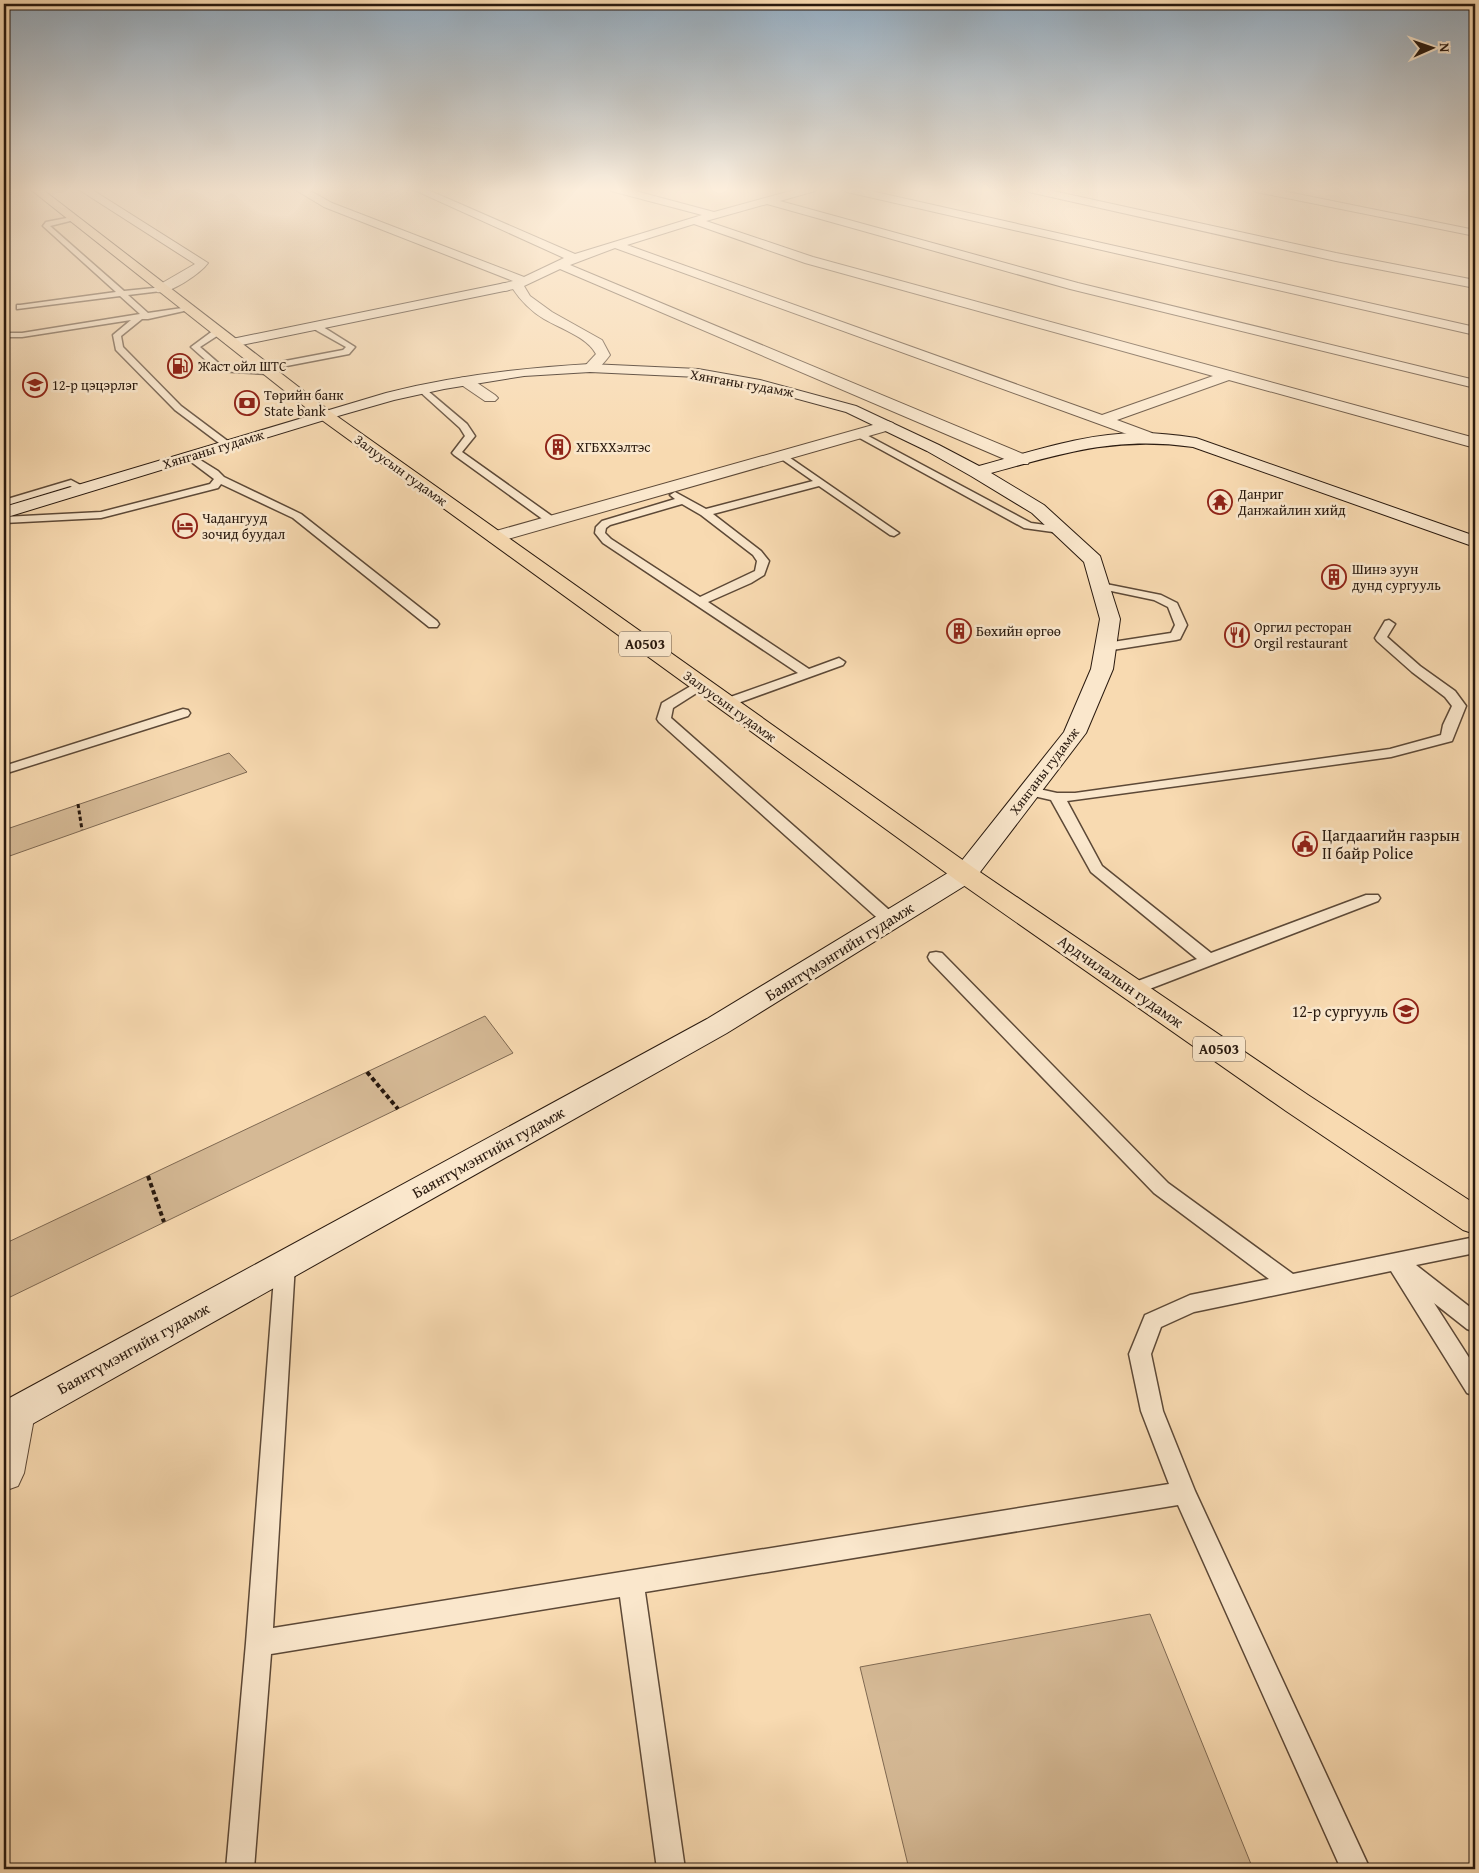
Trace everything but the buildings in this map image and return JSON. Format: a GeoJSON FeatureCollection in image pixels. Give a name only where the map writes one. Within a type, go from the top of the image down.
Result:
{"type":"FeatureCollection","features":[{"type":"Feature","properties":{"kind":"main road","name":"A0503"},"geometry":{"type":"LineString","coordinates":[[145,276],[325,415]]}},
{"type":"Feature","properties":{"kind":"main road","name":"Залуусын гудамж"},"geometry":{"type":"LineString","coordinates":[[325,415],[965,874]]}},
{"type":"Feature","properties":{"kind":"main road","name":"Ардчилалын гудамж"},"geometry":{"type":"LineString","coordinates":[[965,874],[1297,1103],[1475,1221]]}},
{"type":"Feature","properties":{"kind":"street"},"geometry":{"type":"LineString","coordinates":[[161,289],[184,276]]}},
{"type":"Feature","properties":{"kind":"street"},"geometry":{"type":"LineString","coordinates":[[502,276],[515,284],[525,298],[597,343],[603,355],[587,372]]}},
{"type":"Feature","properties":{"kind":"street"},"geometry":{"type":"LineString","coordinates":[[232,343],[515,284],[533,276]]}},
{"type":"Feature","properties":{"kind":"street"},"geometry":{"type":"LineString","coordinates":[[587,276],[1022,460]]}},
{"type":"Feature","properties":{"kind":"street"},"geometry":{"type":"LineString","coordinates":[[704,276],[1146,436]]}},
{"type":"Feature","properties":{"kind":"street"},"geometry":{"type":"LineString","coordinates":[[869,276],[1475,443]]}},
{"type":"Feature","properties":{"kind":"street"},"geometry":{"type":"LineString","coordinates":[[1040,276],[1475,384]]}},
{"type":"Feature","properties":{"kind":"street"},"geometry":{"type":"LineString","coordinates":[[1234,276],[1475,331]]}},
{"type":"Feature","properties":{"kind":"street"},"geometry":{"type":"LineString","coordinates":[[1437,276],[1475,284]]}},
{"type":"Feature","properties":{"kind":"street","name":"Хянганы гудамж"},"geometry":{"type":"LineString","coordinates":[[4,513],[325,415],[422,389],[518,373],[698,373],[755,383],[852,409],[933,448],[1038,509],[1093,560],[1110,619],[1102,669],[1075,734],[965,874]]}},
{"type":"Feature","properties":{"kind":"street"},"geometry":{"type":"LineString","coordinates":[[1102,420],[1229,375]]}},
{"type":"Feature","properties":{"kind":"street"},"geometry":{"type":"LineString","coordinates":[[465,381],[490,398]]}},
{"type":"Feature","properties":{"kind":"street"},"geometry":{"type":"LineString","coordinates":[[495,537],[887,426]]}},
{"type":"Feature","properties":{"kind":"street"},"geometry":{"type":"LineString","coordinates":[[977,472],[1096,440],[1146,436],[1174,438],[1196,443],[1475,542]]}},
{"type":"Feature","properties":{"kind":"street","name":"Баянтүмэнгийн гудамж"},"geometry":{"type":"LineString","coordinates":[[10,1416],[717,1026],[965,874]]}},
{"type":"Feature","properties":{"kind":"street"},"geometry":{"type":"LineString","coordinates":[[4,1473],[10,1416]]}},
{"type":"Feature","properties":{"kind":"lane"},"geometry":{"type":"LineString","coordinates":[[103,276],[123,294],[144,317]]}},
{"type":"Feature","properties":{"kind":"lane"},"geometry":{"type":"LineString","coordinates":[[20,307],[161,289]]}},
{"type":"Feature","properties":{"kind":"lane"},"geometry":{"type":"LineString","coordinates":[[4,335],[22,335],[189,309]]}},
{"type":"Feature","properties":{"kind":"lane"},"geometry":{"type":"LineString","coordinates":[[144,317],[117,335],[119,348],[178,408],[226,444]]}},
{"type":"Feature","properties":{"kind":"lane"},"geometry":{"type":"LineString","coordinates":[[217,332],[195,347],[221,369],[266,370],[346,352],[351,347],[316,327]]}},
{"type":"Feature","properties":{"kind":"lane"},"geometry":{"type":"LineString","coordinates":[[422,389],[464,426],[470,436],[457,453],[552,521]]}},
{"type":"Feature","properties":{"kind":"lane"},"geometry":{"type":"LineString","coordinates":[[860,434],[1028,526],[1060,530]]}},
{"type":"Feature","properties":{"kind":"lane"},"geometry":{"type":"LineString","coordinates":[[189,456],[220,479],[297,516],[433,624]]}},
{"type":"Feature","properties":{"kind":"lane"},"geometry":{"type":"LineString","coordinates":[[783,456],[894,533]]}},
{"type":"Feature","properties":{"kind":"lane"},"geometry":{"type":"LineString","coordinates":[[4,520],[101,515],[214,486],[220,479]]}},
{"type":"Feature","properties":{"kind":"lane"},"geometry":{"type":"LineString","coordinates":[[4,503],[71,482],[83,489]]}},
{"type":"Feature","properties":{"kind":"lane"},"geometry":{"type":"LineString","coordinates":[[705,512],[821,482]]}},
{"type":"Feature","properties":{"kind":"lane"},"geometry":{"type":"LineString","coordinates":[[665,489],[705,512],[757,553],[763,561],[760,573],[747,581],[699,602]]}},
{"type":"Feature","properties":{"kind":"lane"},"geometry":{"type":"LineString","coordinates":[[684,500],[606,523],[601,527],[600,533],[607,541],[807,673]]}},
{"type":"Feature","properties":{"kind":"lane"},"geometry":{"type":"LineString","coordinates":[[1101,586],[1157,597],[1174,605],[1181,626],[1176,636],[1106,647]]}},
{"type":"Feature","properties":{"kind":"lane"},"geometry":{"type":"LineString","coordinates":[[1030,792],[1057,797],[1075,797],[1391,753],[1447,738],[1450,724],[1459,706],[1450,694],[1381,638],[1389,624]]}},
{"type":"Feature","properties":{"kind":"lane"},"geometry":{"type":"LineString","coordinates":[[727,703],[839,662]]}},
{"type":"Feature","properties":{"kind":"lane"},"geometry":{"type":"LineString","coordinates":[[701,684],[666,706],[664,719],[890,920]]}},
{"type":"Feature","properties":{"kind":"lane"},"geometry":{"type":"LineString","coordinates":[[4,770],[183,713]]}},
{"type":"Feature","properties":{"kind":"lane"},"geometry":{"type":"LineString","coordinates":[[1057,797],[1096,869],[1209,960]]}},
{"type":"Feature","properties":{"kind":"lane"},"geometry":{"type":"LineString","coordinates":[[1133,989],[1372,898]]}},
{"type":"Feature","properties":{"kind":"lane"},"geometry":{"type":"LineString","coordinates":[[936,957],[1161,1188],[1289,1283]]}},
{"type":"Feature","properties":{"kind":"lane"},"geometry":{"type":"LineString","coordinates":[[1356,1869],[1184,1494],[1152,1411],[1140,1354],[1153,1321],[1190,1304],[1475,1245]]}},
{"type":"Feature","properties":{"kind":"lane"},"geometry":{"type":"LineString","coordinates":[[1396,1261],[1475,1323]]}},
{"type":"Feature","properties":{"kind":"lane"},"geometry":{"type":"LineString","coordinates":[[1396,1261],[1475,1386]]}},
{"type":"Feature","properties":{"kind":"lane"},"geometry":{"type":"LineString","coordinates":[[240,1869],[259,1644],[285,1264]]}},
{"type":"Feature","properties":{"kind":"lane"},"geometry":{"type":"LineString","coordinates":[[259,1644],[1184,1494]]}},
{"type":"Feature","properties":{"kind":"lane"},"geometry":{"type":"LineString","coordinates":[[631,1583],[671,1869]]}},
{"type":"Feature","properties":{"kind":"path"},"geometry":{"type":"LineString","coordinates":[[78,804],[82,830]]}},
{"type":"Feature","properties":{"kind":"path"},"geometry":{"type":"LineString","coordinates":[[367,1072],[398,1109]]}},
{"type":"Feature","properties":{"kind":"path"},"geometry":{"type":"LineString","coordinates":[[148,1176],[164,1222]]}},
{"type":"Feature","properties":{"kind":"shaded area"},"geometry":{"type":"Polygon","coordinates":[[[229,753],[247,772],[4,858],[4,830],[229,753]]]}},
{"type":"Feature","properties":{"kind":"shaded area"},"geometry":{"type":"Polygon","coordinates":[[[485,1016],[513,1053],[4,1300],[4,1244],[485,1016]]]}},
{"type":"Feature","properties":{"kind":"shaded area"},"geometry":{"type":"Polygon","coordinates":[[[1150,1614],[1253,1869],[909,1869],[860,1667],[1150,1614]]]}},
{"type":"Feature","properties":{"kind":"place","name":"Жаст ойл ШТС"},"geometry":{"type":"Point","coordinates":[180,366]}},
{"type":"Feature","properties":{"kind":"place","name":"12-р цэцэрлэг"},"geometry":{"type":"Point","coordinates":[35,385]}},
{"type":"Feature","properties":{"kind":"place","name":"Төрийн банк State bank"},"geometry":{"type":"Point","coordinates":[247,403]}},
{"type":"Feature","properties":{"kind":"place","name":"ХГБХХэлтэс"},"geometry":{"type":"Point","coordinates":[558,447]}},
{"type":"Feature","properties":{"kind":"place","name":"Данриг Данжайлин хийд"},"geometry":{"type":"Point","coordinates":[1220,502]}},
{"type":"Feature","properties":{"kind":"place","name":"Чадангууд зочид буудал"},"geometry":{"type":"Point","coordinates":[185,526]}},
{"type":"Feature","properties":{"kind":"place","name":"Шинэ зуун дунд сургууль"},"geometry":{"type":"Point","coordinates":[1334,577]}},
{"type":"Feature","properties":{"kind":"place","name":"Бөхийн өргөө"},"geometry":{"type":"Point","coordinates":[959,631]}},
{"type":"Feature","properties":{"kind":"place","name":"Оргил ресторан Orgil restaurant"},"geometry":{"type":"Point","coordinates":[1237,635]}},
{"type":"Feature","properties":{"kind":"place","name":"Цагдаагийн газрын II байр Police"},"geometry":{"type":"Point","coordinates":[1305,844]}},
{"type":"Feature","properties":{"kind":"place","name":"12-р сургууль"},"geometry":{"type":"Point","coordinates":[1406,1011]}}]}
